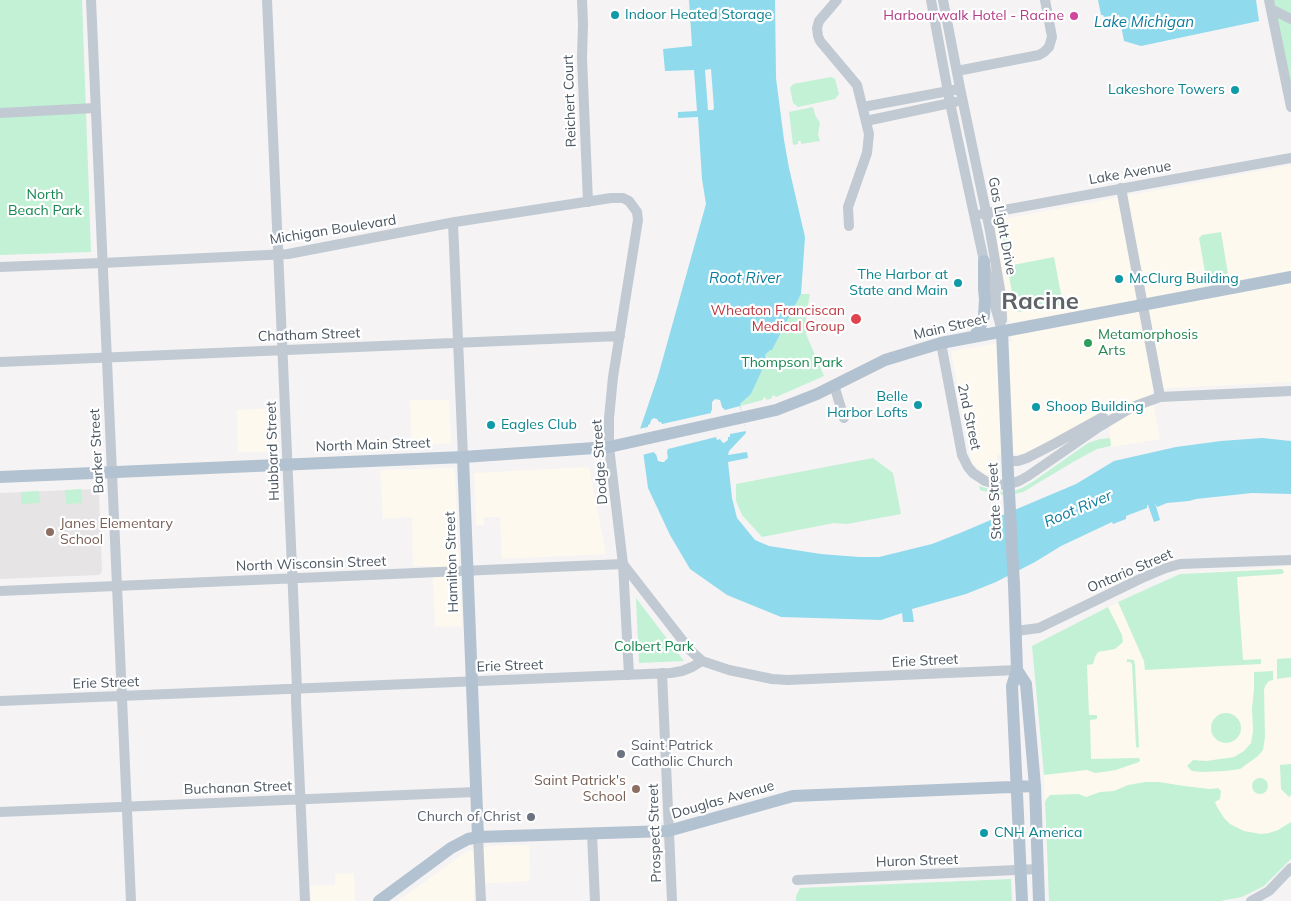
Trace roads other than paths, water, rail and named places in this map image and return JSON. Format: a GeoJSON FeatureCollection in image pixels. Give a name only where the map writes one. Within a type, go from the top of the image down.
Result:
{"type":"FeatureCollection","features":[{"type":"Feature","properties":{"kind":"main road"},"geometry":{"type":"LineString","coordinates":[[974,337],[984,316],[984,260]]}},
{"type":"Feature","properties":{"kind":"main road","name":"Main Street"},"geometry":{"type":"LineString","coordinates":[[744,417],[776,410],[792,404],[885,360],[940,343],[1291,277]]}},
{"type":"Feature","properties":{"kind":"main road","name":"State Street"},"geometry":{"type":"LineString","coordinates":[[1002,331],[1016,631],[1017,670],[1012,686],[1022,901]]}},
{"type":"Feature","properties":{"kind":"main road","name":"North Main Street"},"geometry":{"type":"LineString","coordinates":[[0,476],[463,457],[610,447],[744,417]]}},
{"type":"Feature","properties":{"kind":"main road","name":"Hamilton Street"},"geometry":{"type":"LineString","coordinates":[[463,457],[478,837]]}},
{"type":"Feature","properties":{"kind":"main road","name":"State Street"},"geometry":{"type":"LineString","coordinates":[[1017,670],[1026,684],[1035,786],[1039,901]]}},
{"type":"Feature","properties":{"kind":"main road","name":"Douglas Avenue"},"geometry":{"type":"LineString","coordinates":[[379,901],[451,848],[468,839],[478,837],[668,831],[793,796],[1035,786]]}},
{"type":"Feature","properties":{"kind":"street","name":"Barker Street"},"geometry":{"type":"LineString","coordinates":[[91,0],[131,901]]}},
{"type":"Feature","properties":{"kind":"street","name":"Hubbard Street"},"geometry":{"type":"LineString","coordinates":[[267,0],[305,901]]}},
{"type":"Feature","properties":{"kind":"street","name":"Reichert Court"},"geometry":{"type":"LineString","coordinates":[[582,0],[582,58],[588,202]]}},
{"type":"Feature","properties":{"kind":"street"},"geometry":{"type":"LineString","coordinates":[[836,0],[819,21],[817,28],[818,36],[820,42],[857,85],[869,134],[867,152],[848,207],[849,226]]}},
{"type":"Feature","properties":{"kind":"street","name":"Gas Light Drive"},"geometry":{"type":"LineString","coordinates":[[931,0],[950,103],[984,260],[1002,331]]}},
{"type":"Feature","properties":{"kind":"street","name":"Gas Light Drive"},"geometry":{"type":"LineString","coordinates":[[943,0],[962,101],[987,214],[1001,295],[1002,331]]}},
{"type":"Feature","properties":{"kind":"street"},"geometry":{"type":"LineString","coordinates":[[957,71],[1039,54],[1049,48],[1052,37],[1045,0]]}},
{"type":"Feature","properties":{"kind":"street"},"geometry":{"type":"LineString","coordinates":[[1270,4],[1291,19]]}},
{"type":"Feature","properties":{"kind":"street"},"geometry":{"type":"LineString","coordinates":[[1270,4],[1288,78],[1291,107]]}},
{"type":"Feature","properties":{"kind":"street"},"geometry":{"type":"LineString","coordinates":[[863,107],[960,88]]}},
{"type":"Feature","properties":{"kind":"street"},"geometry":{"type":"LineString","coordinates":[[866,121],[962,101]]}},
{"type":"Feature","properties":{"kind":"street"},"geometry":{"type":"LineString","coordinates":[[0,113],[95,108]]}},
{"type":"Feature","properties":{"kind":"street","name":"Lake Avenue"},"geometry":{"type":"LineString","coordinates":[[975,216],[1291,158]]}},
{"type":"Feature","properties":{"kind":"street"},"geometry":{"type":"LineString","coordinates":[[1121,188],[1160,397]]}},
{"type":"Feature","properties":{"kind":"street","name":"Michigan Boulevard"},"geometry":{"type":"LineString","coordinates":[[0,267],[288,254],[453,223],[618,197],[629,201],[634,207]]}},
{"type":"Feature","properties":{"kind":"street","name":"Dodge Street"},"geometry":{"type":"LineString","coordinates":[[628,675],[623,564],[610,447],[610,397],[637,225],[637,212],[634,207]]}},
{"type":"Feature","properties":{"kind":"street","name":"Hamilton Street"},"geometry":{"type":"LineString","coordinates":[[453,223],[463,457]]}},
{"type":"Feature","properties":{"kind":"street","name":"Chatham Street"},"geometry":{"type":"LineString","coordinates":[[0,362],[620,336]]}},
{"type":"Feature","properties":{"kind":"street","name":"2nd Street"},"geometry":{"type":"LineString","coordinates":[[940,343],[962,454],[973,473],[991,483],[999,485],[1019,481],[1129,408]]}},
{"type":"Feature","properties":{"kind":"street"},"geometry":{"type":"LineString","coordinates":[[834,385],[844,418]]}},
{"type":"Feature","properties":{"kind":"street"},"geometry":{"type":"LineString","coordinates":[[1008,468],[1109,414],[1160,397],[1291,392]]}},
{"type":"Feature","properties":{"kind":"street","name":"Ontario Street"},"geometry":{"type":"LineString","coordinates":[[1016,631],[1039,628],[1134,582],[1180,564],[1291,560]]}},
{"type":"Feature","properties":{"kind":"street"},"geometry":{"type":"LineString","coordinates":[[623,564],[690,650],[702,661]]}},
{"type":"Feature","properties":{"kind":"street","name":"North Wisconsin Street"},"geometry":{"type":"LineString","coordinates":[[0,591],[623,564]]}},
{"type":"Feature","properties":{"kind":"street","name":"Erie Street"},"geometry":{"type":"LineString","coordinates":[[0,702],[628,675],[682,670],[702,661],[729,670],[772,679],[788,680],[1017,670]]}},
{"type":"Feature","properties":{"kind":"street","name":"Prospect Street"},"geometry":{"type":"LineString","coordinates":[[662,673],[672,901]]}},
{"type":"Feature","properties":{"kind":"street","name":"Buchanan Street"},"geometry":{"type":"LineString","coordinates":[[0,812],[476,792]]}},
{"type":"Feature","properties":{"kind":"street"},"geometry":{"type":"LineString","coordinates":[[592,834],[595,901]]}},
{"type":"Feature","properties":{"kind":"street","name":"Hamilton Street"},"geometry":{"type":"LineString","coordinates":[[478,837],[481,901]]}},
{"type":"Feature","properties":{"kind":"street"},"geometry":{"type":"LineString","coordinates":[[1252,901],[1269,891],[1291,868]]}},
{"type":"Feature","properties":{"kind":"street","name":"Huron Street"},"geometry":{"type":"LineString","coordinates":[[797,880],[1038,869]]}},
{"type":"Feature","properties":{"kind":"water","name":"Root River"},"geometry":{"type":"Polygon","coordinates":[[[689,0],[775,0],[776,78],[789,168],[805,237],[801,294],[772,350],[765,355],[766,361],[751,394],[740,404],[746,433],[729,451],[728,455],[747,452],[748,458],[728,462],[732,498],[737,518],[755,540],[769,546],[821,554],[879,557],[932,544],[960,533],[1076,484],[1114,461],[1176,447],[1221,441],[1262,438],[1291,441],[1291,494],[1252,493],[1167,503],[1157,507],[1155,503],[1160,520],[1154,522],[1147,505],[1147,508],[1126,516],[1126,519],[1113,524],[1112,522],[1061,546],[996,582],[966,594],[912,609],[914,622],[903,622],[902,613],[881,620],[781,617],[727,595],[690,569],[670,535],[648,488],[640,429],[658,376],[706,204],[702,179],[698,117],[678,118],[678,112],[697,111],[694,70],[665,71],[663,49],[692,46],[689,0]]]}},
{"type":"Feature","properties":{"kind":"water","name":"Lake Michigan"},"geometry":{"type":"Polygon","coordinates":[[[1098,0],[1256,0],[1259,21],[1141,46],[1124,41],[1119,15],[1104,17],[1101,15],[1098,0]]]}},
{"type":"Feature","properties":{"kind":"place","name":"Indoor Heated Storage"},"geometry":{"type":"Point","coordinates":[615,15]}},
{"type":"Feature","properties":{"kind":"place","name":"Harbourwalk Hotel - Racine"},"geometry":{"type":"Point","coordinates":[1074,16]}},
{"type":"Feature","properties":{"kind":"place","name":"Lakeshore Towers"},"geometry":{"type":"Point","coordinates":[1235,90]}},
{"type":"Feature","properties":{"kind":"place","name":"McClurg Building"},"geometry":{"type":"Point","coordinates":[1119,279]}},
{"type":"Feature","properties":{"kind":"place","name":"The Harbor at State and Main"},"geometry":{"type":"Point","coordinates":[958,283]}},
{"type":"Feature","properties":{"kind":"place","name":"Wheaton Franciscan Medical Group"},"geometry":{"type":"Point","coordinates":[856,319]}},
{"type":"Feature","properties":{"kind":"place","name":"Metamorphosis Arts"},"geometry":{"type":"Point","coordinates":[1088,343]}},
{"type":"Feature","properties":{"kind":"place","name":"Belle Harbor Lofts"},"geometry":{"type":"Point","coordinates":[918,405]}},
{"type":"Feature","properties":{"kind":"place","name":"Shoop Building"},"geometry":{"type":"Point","coordinates":[1036,407]}},
{"type":"Feature","properties":{"kind":"place","name":"Eagles Club"},"geometry":{"type":"Point","coordinates":[491,425]}},
{"type":"Feature","properties":{"kind":"place","name":"Janes Elementary School"},"geometry":{"type":"Point","coordinates":[50,532]}},
{"type":"Feature","properties":{"kind":"place","name":"Saint Patrick Catholic Church"},"geometry":{"type":"Point","coordinates":[621,754]}},
{"type":"Feature","properties":{"kind":"place","name":"Saint Patrick's School"},"geometry":{"type":"Point","coordinates":[636,789]}},
{"type":"Feature","properties":{"kind":"place","name":"Church of Christ"},"geometry":{"type":"Point","coordinates":[531,817]}},
{"type":"Feature","properties":{"kind":"place","name":"CNH America"},"geometry":{"type":"Point","coordinates":[984,833]}},
{"type":"Feature","properties":{"kind":"district","name":"Racine"},"geometry":{"type":"Point","coordinates":[1040,302]}},
{"type":"Feature","properties":{"kind":"park label","name":"North Beach Park"},"geometry":{"type":"Point","coordinates":[45,204]}},
{"type":"Feature","properties":{"kind":"park label","name":"Thompson Park"},"geometry":{"type":"Point","coordinates":[792,363]}},
{"type":"Feature","properties":{"kind":"park label","name":"Colbert Park"},"geometry":{"type":"Point","coordinates":[654,647]}}]}
